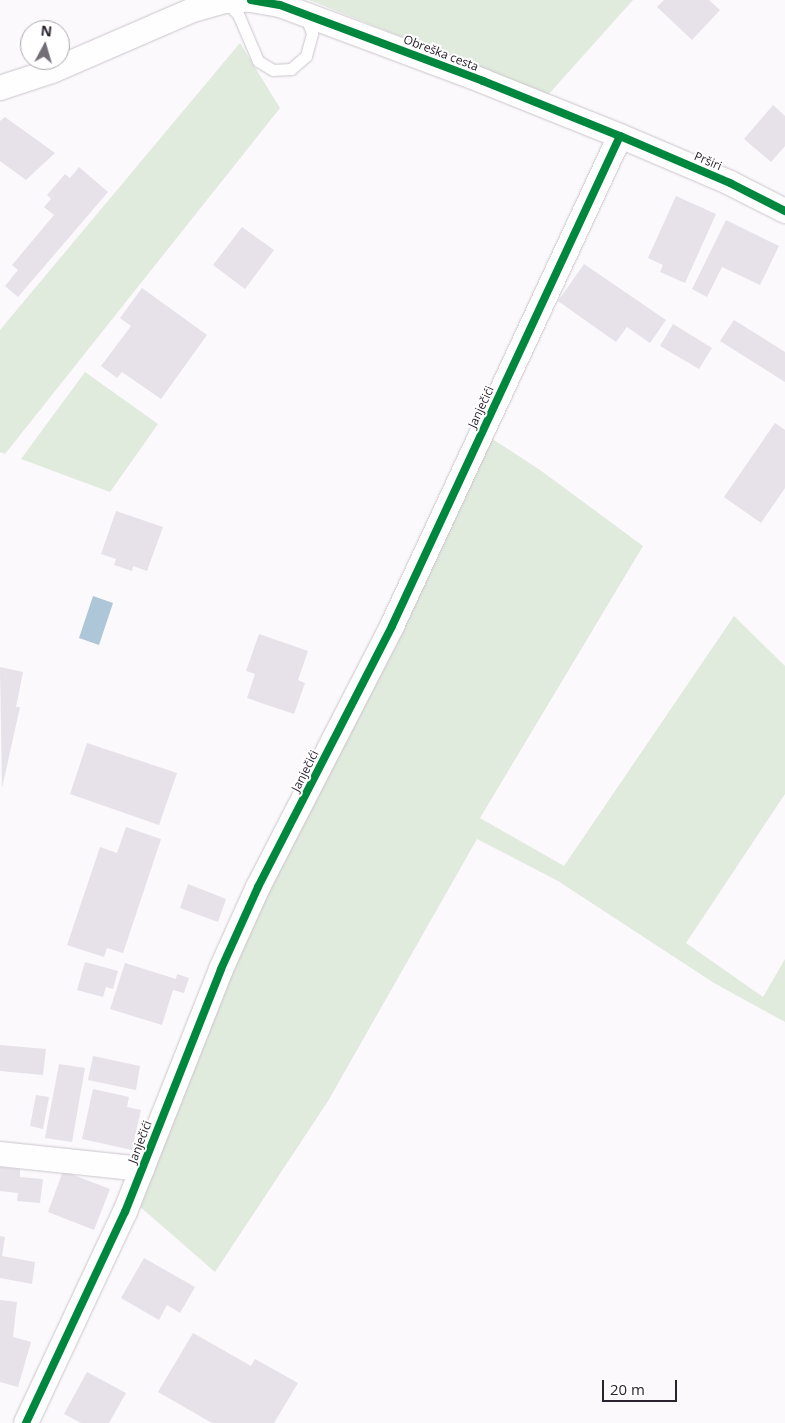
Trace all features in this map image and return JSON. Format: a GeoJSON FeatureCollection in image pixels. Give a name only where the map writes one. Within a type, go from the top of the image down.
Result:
{"type":"FeatureCollection","features":[{"type":"Feature","properties":{"kind":"street","name":"Obreška cesta"},"geometry":{"type":"LineString","coordinates":[[251,0],[280,5],[620,136]]}},
{"type":"Feature","properties":{"kind":"street"},"geometry":{"type":"LineString","coordinates":[[0,88],[22,83],[184,13],[235,1]]}},
{"type":"Feature","properties":{"kind":"street","name":"Prširi"},"geometry":{"type":"LineString","coordinates":[[620,136],[730,183],[785,211]]}},
{"type":"Feature","properties":{"kind":"street","name":"Janječići"},"geometry":{"type":"LineString","coordinates":[[26,1423],[125,1212],[240,928],[392,626],[620,136]]}},
{"type":"Feature","properties":{"kind":"street"},"geometry":{"type":"LineString","coordinates":[[0,1154],[142,1169]]}},
{"type":"Feature","properties":{"kind":"lane"},"geometry":{"type":"LineString","coordinates":[[235,1],[238,14],[258,61],[273,70],[291,69],[306,56],[312,33],[303,14]]}},
{"type":"Feature","properties":{"kind":"shaded area"},"geometry":{"type":"Polygon","coordinates":[[[309,0],[633,0],[548,95],[309,0]]]}},
{"type":"Feature","properties":{"kind":"shaded area"},"geometry":{"type":"Polygon","coordinates":[[[240,43],[280,108],[5,454],[0,452],[0,330],[240,43]]]}},
{"type":"Feature","properties":{"kind":"shaded area"},"geometry":{"type":"Polygon","coordinates":[[[85,372],[158,424],[110,492],[21,459],[85,372]]]}},
{"type":"Feature","properties":{"kind":"shaded area"},"geometry":{"type":"Polygon","coordinates":[[[488,436],[540,470],[643,546],[480,818],[564,866],[734,616],[785,666],[785,794],[686,943],[763,997],[785,959],[785,1022],[714,983],[558,881],[477,839],[328,1101],[215,1272],[138,1205],[226,979],[488,436]]]}},
{"type":"Feature","properties":{"kind":"water"},"geometry":{"type":"Polygon","coordinates":[[[93,596],[113,603],[99,645],[79,638],[93,596]]]}},
{"type":"Feature","properties":{"kind":"building"},"geometry":{"type":"Polygon","coordinates":[[[664,0],[709,0],[720,10],[692,40],[657,7],[664,0]]]}},
{"type":"Feature","properties":{"kind":"building"},"geometry":{"type":"Polygon","coordinates":[[[773,105],[785,116],[785,146],[771,162],[744,139],[773,105]]]}},
{"type":"Feature","properties":{"kind":"building"},"geometry":{"type":"Polygon","coordinates":[[[5,117],[55,153],[26,180],[0,161],[0,121],[5,117]]]}},
{"type":"Feature","properties":{"kind":"building"},"geometry":{"type":"Polygon","coordinates":[[[79,167],[108,192],[18,297],[5,286],[18,270],[12,265],[54,215],[44,207],[51,199],[47,195],[65,174],[70,178],[79,167]]]}},
{"type":"Feature","properties":{"kind":"building"},"geometry":{"type":"Polygon","coordinates":[[[676,196],[716,214],[685,283],[660,272],[663,265],[648,258],[676,196]]]}},
{"type":"Feature","properties":{"kind":"building"},"geometry":{"type":"Polygon","coordinates":[[[726,220],[779,246],[760,285],[722,267],[707,297],[692,289],[726,220]]]}},
{"type":"Feature","properties":{"kind":"building"},"geometry":{"type":"Polygon","coordinates":[[[242,227],[274,250],[245,289],[213,265],[242,227]]]}},
{"type":"Feature","properties":{"kind":"building"},"geometry":{"type":"Polygon","coordinates":[[[584,264],[666,320],[650,343],[627,327],[616,342],[558,301],[584,264]]]}},
{"type":"Feature","properties":{"kind":"building"},"geometry":{"type":"Polygon","coordinates":[[[142,288],[207,335],[161,399],[122,372],[117,378],[101,366],[131,326],[120,318],[142,288]]]}},
{"type":"Feature","properties":{"kind":"building"},"geometry":{"type":"Polygon","coordinates":[[[734,320],[785,352],[785,382],[720,341],[734,320]]]}},
{"type":"Feature","properties":{"kind":"building"},"geometry":{"type":"Polygon","coordinates":[[[673,324],[712,348],[699,369],[660,346],[673,324]]]}},
{"type":"Feature","properties":{"kind":"building"},"geometry":{"type":"Polygon","coordinates":[[[775,423],[785,430],[785,488],[761,523],[724,497],[775,423]]]}},
{"type":"Feature","properties":{"kind":"building"},"geometry":{"type":"Polygon","coordinates":[[[116,511],[163,527],[147,571],[133,566],[132,571],[114,565],[116,559],[101,554],[116,511]]]}},
{"type":"Feature","properties":{"kind":"building"},"geometry":{"type":"Polygon","coordinates":[[[259,634],[308,651],[298,680],[305,683],[294,714],[247,698],[255,674],[246,671],[259,634]]]}},
{"type":"Feature","properties":{"kind":"building"},"geometry":{"type":"Polygon","coordinates":[[[0,667],[23,672],[16,707],[20,707],[2,788],[0,667]]]}},
{"type":"Feature","properties":{"kind":"building"},"geometry":{"type":"Polygon","coordinates":[[[87,743],[177,773],[159,825],[70,794],[87,743]]]}},
{"type":"Feature","properties":{"kind":"building"},"geometry":{"type":"Polygon","coordinates":[[[126,827],[161,839],[123,953],[107,948],[104,957],[67,945],[100,847],[117,853],[126,827]]]}},
{"type":"Feature","properties":{"kind":"building"},"geometry":{"type":"Polygon","coordinates":[[[188,884],[226,899],[218,922],[180,908],[188,884]]]}},
{"type":"Feature","properties":{"kind":"building"},"geometry":{"type":"Polygon","coordinates":[[[85,962],[118,971],[113,989],[106,987],[103,997],[77,990],[85,962]]]}},
{"type":"Feature","properties":{"kind":"building"},"geometry":{"type":"Polygon","coordinates":[[[125,963],[176,979],[177,974],[189,978],[184,993],[173,990],[162,1025],[110,1009],[125,963]]]}},
{"type":"Feature","properties":{"kind":"building"},"geometry":{"type":"Polygon","coordinates":[[[0,1045],[46,1049],[43,1075],[0,1071],[0,1045]]]}},
{"type":"Feature","properties":{"kind":"building"},"geometry":{"type":"Polygon","coordinates":[[[93,1056],[140,1066],[136,1090],[88,1080],[93,1056]]]}},
{"type":"Feature","properties":{"kind":"building"},"geometry":{"type":"Polygon","coordinates":[[[59,1064],[85,1068],[72,1142],[45,1138],[59,1064]]]}},
{"type":"Feature","properties":{"kind":"building"},"geometry":{"type":"Polygon","coordinates":[[[93,1089],[129,1097],[127,1107],[141,1110],[132,1150],[82,1139],[93,1089]]]}},
{"type":"Feature","properties":{"kind":"building"},"geometry":{"type":"Polygon","coordinates":[[[36,1095],[49,1097],[43,1129],[30,1126],[36,1095]]]}},
{"type":"Feature","properties":{"kind":"building"},"geometry":{"type":"Polygon","coordinates":[[[0,1167],[20,1169],[20,1177],[43,1179],[40,1203],[17,1201],[18,1193],[0,1191],[0,1167]]]}},
{"type":"Feature","properties":{"kind":"building"},"geometry":{"type":"Polygon","coordinates":[[[63,1171],[110,1189],[94,1230],[48,1212],[63,1171]]]}},
{"type":"Feature","properties":{"kind":"building"},"geometry":{"type":"Polygon","coordinates":[[[0,1236],[5,1237],[2,1256],[35,1262],[32,1284],[0,1278],[0,1236]]]}},
{"type":"Feature","properties":{"kind":"building"},"geometry":{"type":"Polygon","coordinates":[[[144,1258],[195,1287],[180,1313],[167,1305],[159,1320],[121,1298],[144,1258]]]}},
{"type":"Feature","properties":{"kind":"building"},"geometry":{"type":"Polygon","coordinates":[[[0,1300],[17,1302],[13,1337],[31,1342],[18,1387],[0,1382],[0,1300]]]}},
{"type":"Feature","properties":{"kind":"building"},"geometry":{"type":"Polygon","coordinates":[[[193,1333],[251,1366],[255,1359],[298,1383],[274,1423],[212,1423],[158,1392],[193,1333]]]}},
{"type":"Feature","properties":{"kind":"building"},"geometry":{"type":"Polygon","coordinates":[[[87,1372],[126,1393],[109,1423],[81,1423],[64,1414],[87,1372]]]}},
{"type":"Feature","properties":{"kind":"cycle path"},"geometry":{"type":"LineString","coordinates":[[251,0],[280,5],[483,81],[730,183],[785,211]]}},
{"type":"Feature","properties":{"kind":"cycle path"},"geometry":{"type":"LineString","coordinates":[[26,1423],[125,1212],[221,969],[258,887],[392,626],[620,136]]}}]}
